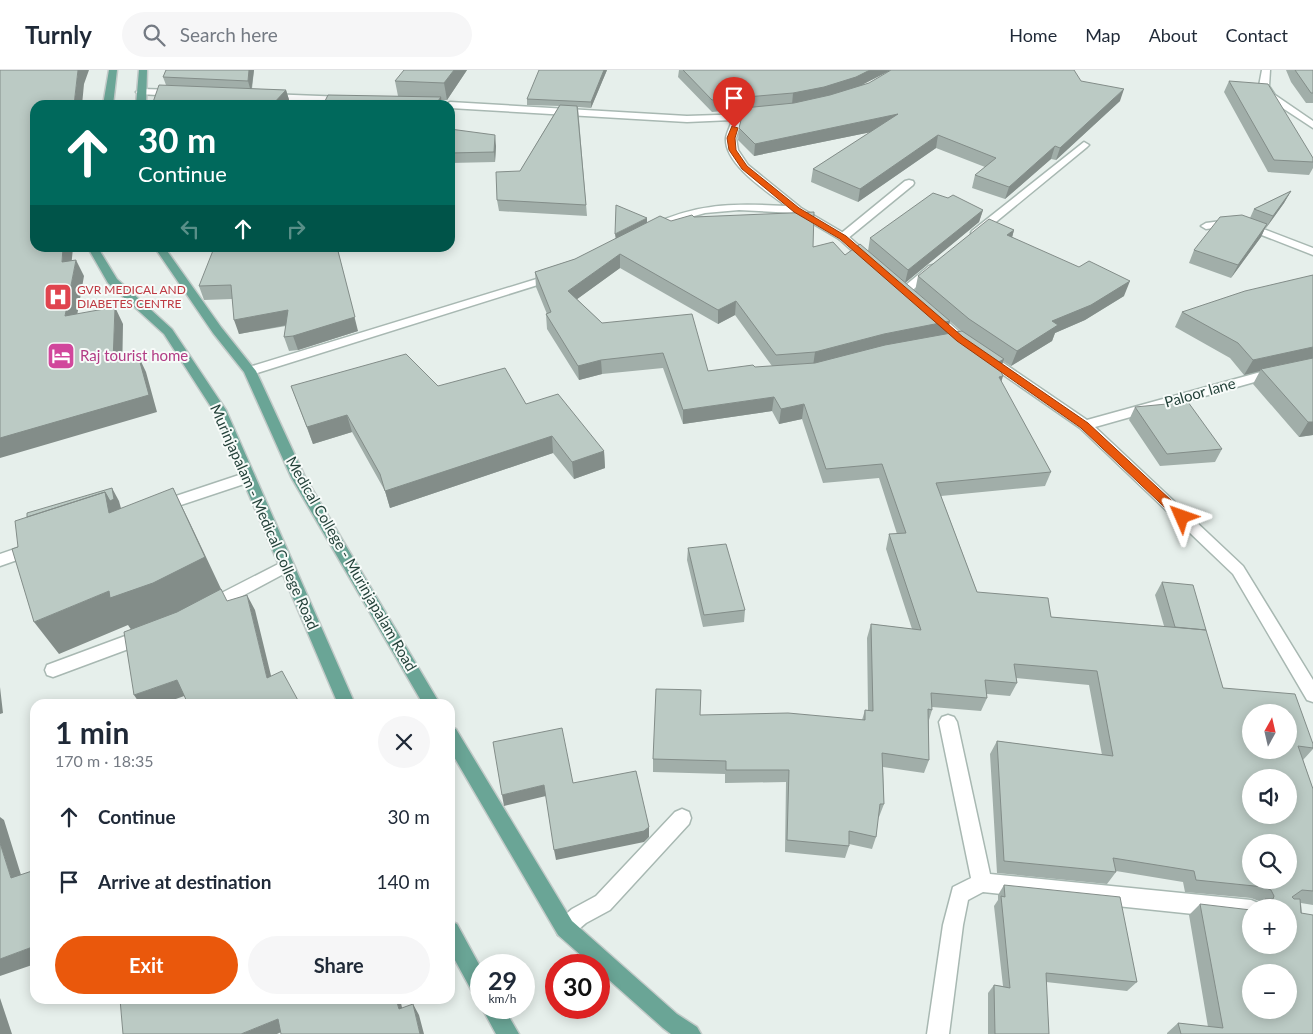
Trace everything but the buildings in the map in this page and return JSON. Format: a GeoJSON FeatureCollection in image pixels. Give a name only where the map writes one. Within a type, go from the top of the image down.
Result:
{"type":"FeatureCollection","features":[{"type":"Feature","properties":{"kind":"main road"},"geometry":{"type":"LineString","coordinates":[[109,100],[113,70]]}},
{"type":"Feature","properties":{"kind":"main road"},"geometry":{"type":"LineString","coordinates":[[141,100],[143,70]]}},
{"type":"Feature","properties":{"kind":"main road","name":"Murinjapalam - Medical College Road"},"geometry":{"type":"LineString","coordinates":[[95,252],[112,281],[168,332],[219,410],[345,699]]}},
{"type":"Feature","properties":{"kind":"main road","name":"Medical College - Murinjapalam Road"},"geometry":{"type":"LineString","coordinates":[[163,252],[217,330],[250,371],[298,477],[429,699]]}},
{"type":"Feature","properties":{"kind":"main road"},"geometry":{"type":"LineString","coordinates":[[455,742],[565,928],[670,1021],[690,1034]]}},
{"type":"Feature","properties":{"kind":"main road"},"geometry":{"type":"LineString","coordinates":[[455,940],[470,968]]}},
{"type":"Feature","properties":{"kind":"main road"},"geometry":{"type":"LineString","coordinates":[[499,1019],[508,1034]]}},
{"type":"Feature","properties":{"kind":"street"},"geometry":{"type":"LineString","coordinates":[[1266,70],[1264,86],[1272,97],[1313,125]]}},
{"type":"Feature","properties":{"kind":"street"},"geometry":{"type":"LineString","coordinates":[[142,92],[191,94]]}},
{"type":"Feature","properties":{"kind":"street"},"geometry":{"type":"LineString","coordinates":[[260,96],[338,100]]}},
{"type":"Feature","properties":{"kind":"street"},"geometry":{"type":"LineString","coordinates":[[455,105],[687,119],[753,115]]}},
{"type":"Feature","properties":{"kind":"street"},"geometry":{"type":"LineString","coordinates":[[738,117],[731,138],[733,150],[744,167],[797,210],[843,237],[878,267]]}},
{"type":"Feature","properties":{"kind":"street"},"geometry":{"type":"LineString","coordinates":[[965,242],[1084,145]]}},
{"type":"Feature","properties":{"kind":"street"},"geometry":{"type":"LineString","coordinates":[[843,237],[909,183]]}},
{"type":"Feature","properties":{"kind":"street"},"geometry":{"type":"LineString","coordinates":[[638,235],[671,218],[706,208],[719,206],[797,210]]}},
{"type":"Feature","properties":{"kind":"street"},"geometry":{"type":"LineString","coordinates":[[1206,226],[1237,222],[1313,252]]}},
{"type":"Feature","properties":{"kind":"street"},"geometry":{"type":"LineString","coordinates":[[905,291],[942,260]]}},
{"type":"Feature","properties":{"kind":"street"},"geometry":{"type":"LineString","coordinates":[[250,371],[564,273]]}},
{"type":"Feature","properties":{"kind":"street"},"geometry":{"type":"LineString","coordinates":[[926,309],[960,339],[1085,425],[1238,570],[1313,695]]}},
{"type":"Feature","properties":{"kind":"street"},"geometry":{"type":"LineString","coordinates":[[940,343],[960,339]]}},
{"type":"Feature","properties":{"kind":"street","name":"Paloor lane"},"geometry":{"type":"LineString","coordinates":[[1085,425],[1258,377],[1313,365]]}},
{"type":"Feature","properties":{"kind":"street"},"geometry":{"type":"LineString","coordinates":[[147,511],[248,477]]}},
{"type":"Feature","properties":{"kind":"street"},"geometry":{"type":"LineString","coordinates":[[0,560],[46,545]]}},
{"type":"Feature","properties":{"kind":"street"},"geometry":{"type":"LineString","coordinates":[[196,614],[286,566]]}},
{"type":"Feature","properties":{"kind":"street"},"geometry":{"type":"LineString","coordinates":[[53,670],[161,629]]}},
{"type":"Feature","properties":{"kind":"street"},"geometry":{"type":"LineString","coordinates":[[948,722],[982,883]]}},
{"type":"Feature","properties":{"kind":"street"},"geometry":{"type":"LineString","coordinates":[[565,928],[579,916],[603,903],[682,818]]}},
{"type":"Feature","properties":{"kind":"street"},"geometry":{"type":"LineString","coordinates":[[938,1034],[953,925],[960,894],[982,883],[1242,909]]}},
{"type":"Feature","properties":{"kind":"place","name":"GVR MEDICAL AND DIABETES CENTRE"},"geometry":{"type":"Point","coordinates":[58,297]}},
{"type":"Feature","properties":{"kind":"place","name":"Raj tourist home"},"geometry":{"type":"Point","coordinates":[61,356]}},
{"type":"Feature","properties":{"kind":"route"},"geometry":{"type":"LineString","coordinates":[[734,128],[731,138],[733,150],[744,167],[797,210],[843,237],[960,339],[1085,425],[1182,517]]}}]}
